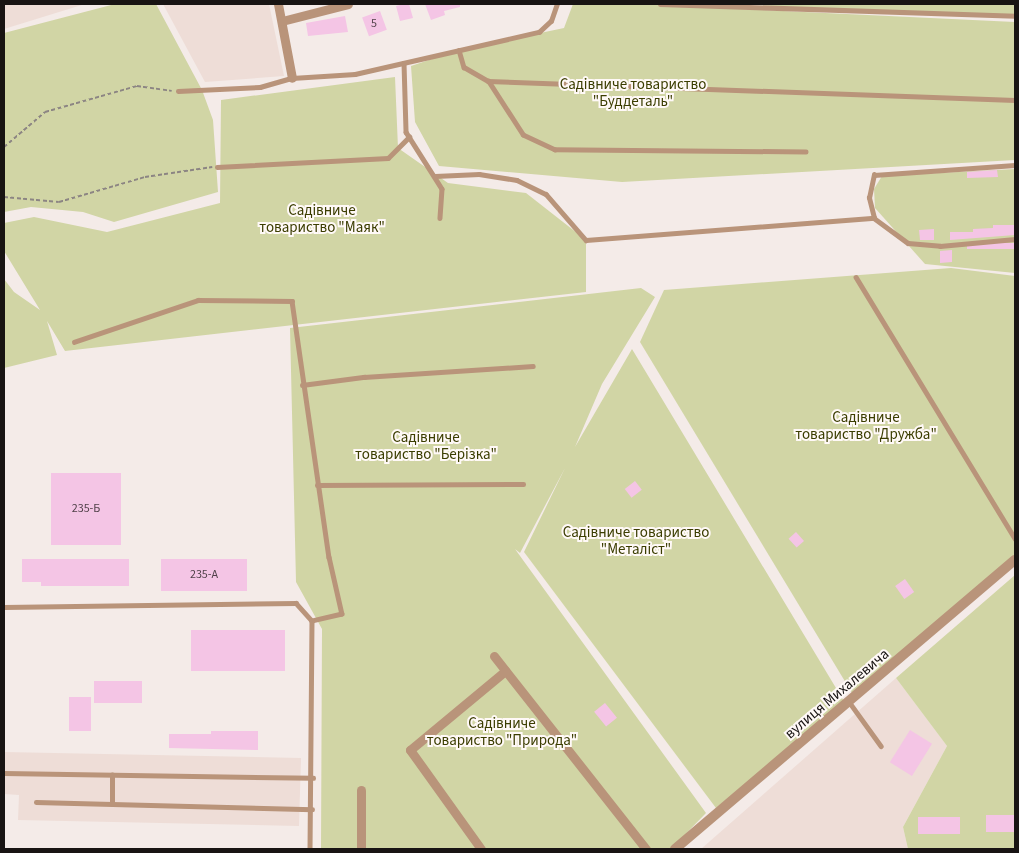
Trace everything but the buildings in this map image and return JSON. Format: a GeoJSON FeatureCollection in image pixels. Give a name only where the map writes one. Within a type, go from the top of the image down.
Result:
{"type":"FeatureCollection","features":[{"type":"Feature","properties":{"kind":"street"},"geometry":{"type":"LineString","coordinates":[[278,4],[292,78]]}},
{"type":"Feature","properties":{"kind":"street"},"geometry":{"type":"LineString","coordinates":[[282,21],[348,4]]}},
{"type":"Feature","properties":{"kind":"street","name":"вулиця Михалевича"},"geometry":{"type":"LineString","coordinates":[[675,849],[850,704],[1015,560]]}},
{"type":"Feature","properties":{"kind":"street"},"geometry":{"type":"LineString","coordinates":[[494,656],[646,849]]}},
{"type":"Feature","properties":{"kind":"street"},"geometry":{"type":"LineString","coordinates":[[481,849],[410,750],[505,671]]}},
{"type":"Feature","properties":{"kind":"street"},"geometry":{"type":"LineString","coordinates":[[361,790],[361,849]]}},
{"type":"Feature","properties":{"kind":"lane"},"geometry":{"type":"LineString","coordinates":[[178,91],[260,87],[292,78],[355,74],[539,32],[551,22],[556,4]]}},
{"type":"Feature","properties":{"kind":"lane"},"geometry":{"type":"LineString","coordinates":[[660,4],[1015,16]]}},
{"type":"Feature","properties":{"kind":"lane"},"geometry":{"type":"LineString","coordinates":[[459,50],[464,67],[488,81],[523,135],[556,150],[806,152]]}},
{"type":"Feature","properties":{"kind":"lane"},"geometry":{"type":"LineString","coordinates":[[404,63],[406,132],[442,189],[440,218]]}},
{"type":"Feature","properties":{"kind":"lane"},"geometry":{"type":"LineString","coordinates":[[488,81],[1015,100]]}},
{"type":"Feature","properties":{"kind":"lane"},"geometry":{"type":"LineString","coordinates":[[217,167],[388,158],[409,137]]}},
{"type":"Feature","properties":{"kind":"lane"},"geometry":{"type":"LineString","coordinates":[[1015,165],[874,175],[869,198],[874,218],[908,243],[940,246],[1015,239]]}},
{"type":"Feature","properties":{"kind":"lane"},"geometry":{"type":"LineString","coordinates":[[434,176],[479,174],[518,180],[546,194],[586,240],[874,218]]}},
{"type":"Feature","properties":{"kind":"lane"},"geometry":{"type":"LineString","coordinates":[[856,276],[1015,538]]}},
{"type":"Feature","properties":{"kind":"lane"},"geometry":{"type":"LineString","coordinates":[[74,342],[198,300],[292,301],[302,385],[328,557],[342,614],[312,621]]}},
{"type":"Feature","properties":{"kind":"lane"},"geometry":{"type":"LineString","coordinates":[[302,385],[364,377],[533,366]]}},
{"type":"Feature","properties":{"kind":"lane"},"geometry":{"type":"LineString","coordinates":[[317,484],[523,484]]}},
{"type":"Feature","properties":{"kind":"lane"},"geometry":{"type":"LineString","coordinates":[[4,608],[296,603],[312,621],[313,778],[310,849]]}},
{"type":"Feature","properties":{"kind":"lane"},"geometry":{"type":"LineString","coordinates":[[850,704],[881,746]]}},
{"type":"Feature","properties":{"kind":"lane"},"geometry":{"type":"LineString","coordinates":[[4,773],[313,778]]}},
{"type":"Feature","properties":{"kind":"lane"},"geometry":{"type":"LineString","coordinates":[[112,775],[112,804]]}},
{"type":"Feature","properties":{"kind":"lane"},"geometry":{"type":"LineString","coordinates":[[36,802],[312,809]]}},
{"type":"Feature","properties":{"kind":"path"},"geometry":{"type":"LineString","coordinates":[[4,147],[45,112],[136,86],[178,91]]}},
{"type":"Feature","properties":{"kind":"path"},"geometry":{"type":"LineString","coordinates":[[4,197],[59,202],[146,177],[191,168],[217,167]]}},
{"type":"Feature","properties":{"kind":"shaded area"},"geometry":{"type":"Polygon","coordinates":[[[4,4],[85,4],[4,29],[4,4]]]}},
{"type":"Feature","properties":{"kind":"shaded area"},"geometry":{"type":"Polygon","coordinates":[[[163,4],[269,4],[284,76],[205,82],[163,4]]]}},
{"type":"Feature","properties":{"kind":"shaded area"},"geometry":{"type":"Polygon","coordinates":[[[896,678],[947,746],[903,827],[908,849],[701,849],[896,678]]]}},
{"type":"Feature","properties":{"kind":"shaded area"},"geometry":{"type":"Polygon","coordinates":[[[4,752],[301,758],[299,826],[18,820],[19,795],[4,794],[4,752]]]}},
{"type":"Feature","properties":{"kind":"green space"},"geometry":{"type":"Polygon","coordinates":[[[115,4],[156,4],[202,90],[213,120],[218,192],[114,222],[83,212],[31,207],[4,212],[4,33],[115,4]]]}},
{"type":"Feature","properties":{"kind":"green space","name":"Садівниче товариство \"Буддеталь\""},"geometry":{"type":"Polygon","coordinates":[[[573,4],[638,4],[1015,22],[1015,160],[622,182],[439,166],[415,122],[411,66],[459,50],[564,28],[573,4]]]}},
{"type":"Feature","properties":{"kind":"green space"},"geometry":{"type":"Polygon","coordinates":[[[733,4],[1015,4],[1015,18],[733,4]]]}},
{"type":"Feature","properties":{"kind":"green space","name":"Садівниче товариство \"Маяк\""},"geometry":{"type":"Polygon","coordinates":[[[395,77],[398,148],[448,183],[526,193],[586,240],[586,292],[65,351],[47,321],[57,355],[4,368],[4,279],[14,292],[40,310],[4,251],[4,223],[34,217],[107,232],[220,203],[221,100],[395,77]]]}},
{"type":"Feature","properties":{"kind":"green space"},"geometry":{"type":"Polygon","coordinates":[[[1015,169],[1015,273],[925,264],[875,208],[874,189],[882,176],[1015,169]]]}},
{"type":"Feature","properties":{"kind":"green space","name":"Садівниче товариство \"Дружба\""},"geometry":{"type":"Polygon","coordinates":[[[951,268],[1015,276],[1015,557],[852,693],[640,342],[664,290],[951,268]]]}},
{"type":"Feature","properties":{"kind":"green space"},"geometry":{"type":"Polygon","coordinates":[[[641,288],[655,297],[602,384],[575,447],[632,349],[845,703],[716,808],[524,552],[565,468],[520,553],[515,549],[706,813],[671,849],[321,849],[322,629],[296,582],[290,328],[641,288]]]}},
{"type":"Feature","properties":{"kind":"green space"},"geometry":{"type":"Polygon","coordinates":[[[1015,575],[1015,849],[908,849],[903,827],[947,746],[896,678],[1015,575]]]}},
{"type":"Feature","properties":{"kind":"park label","name":"Садівниче товариство \"Берізка\""},"geometry":{"type":"Point","coordinates":[426,446]}},
{"type":"Feature","properties":{"kind":"park label","name":"Садівниче товариство \"Металіст\""},"geometry":{"type":"Point","coordinates":[636,540]}},
{"type":"Feature","properties":{"kind":"park label","name":"Садівниче товариство \"Природа\""},"geometry":{"type":"Point","coordinates":[502,732]}}]}
